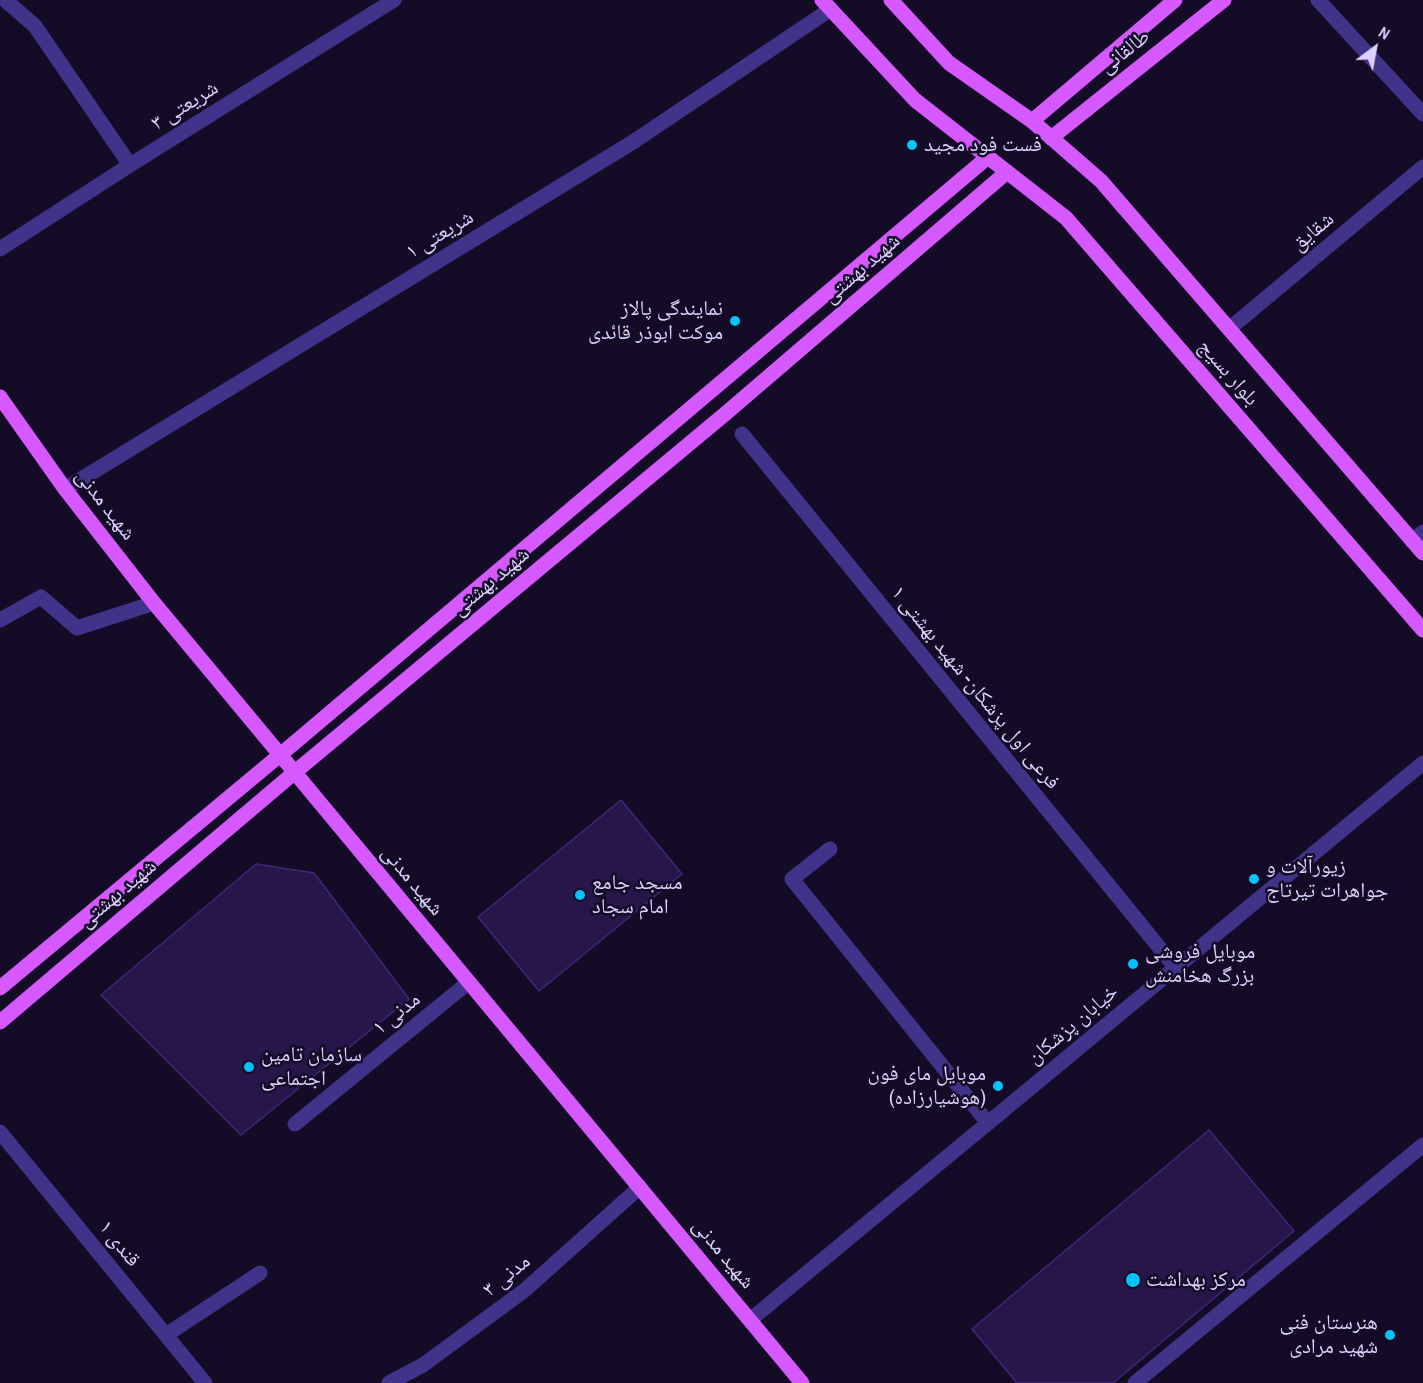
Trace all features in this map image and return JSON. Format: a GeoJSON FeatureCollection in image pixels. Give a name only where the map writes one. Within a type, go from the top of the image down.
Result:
{"type":"FeatureCollection","features":[{"type":"Feature","properties":{"kind":"main road","name":"بلوار بسیج"},"geometry":{"type":"LineString","coordinates":[[891,0],[949,63],[1032,121],[1101,181],[1229,329],[1418,536],[1423,553]]}},
{"type":"Feature","properties":{"kind":"main road","name":"طالقانی"},"geometry":{"type":"LineString","coordinates":[[1032,121],[1175,0]]}},
{"type":"Feature","properties":{"kind":"main road","name":"طالقانی"},"geometry":{"type":"LineString","coordinates":[[1051,138],[1224,0]]}},
{"type":"Feature","properties":{"kind":"main road","name":"بلوار بسیج"},"geometry":{"type":"LineString","coordinates":[[827,5],[915,100],[1066,218],[1423,630]]}},
{"type":"Feature","properties":{"kind":"main road","name":"شهید بهشتی"},"geometry":{"type":"LineString","coordinates":[[0,987],[988,157]]}},
{"type":"Feature","properties":{"kind":"main road","name":"شهید بهشتی"},"geometry":{"type":"LineString","coordinates":[[0,1022],[295,772],[725,414],[1007,172]]}},
{"type":"Feature","properties":{"kind":"main road","name":"شهید مدنی"},"geometry":{"type":"LineString","coordinates":[[0,397],[65,489],[154,603],[802,1383]]}},
{"type":"Feature","properties":{"kind":"street"},"geometry":{"type":"LineString","coordinates":[[5,0],[36,26],[130,165]]}},
{"type":"Feature","properties":{"kind":"street","name":"شریعتی ۳"},"geometry":{"type":"LineString","coordinates":[[0,249],[394,0]]}},
{"type":"Feature","properties":{"kind":"street"},"geometry":{"type":"LineString","coordinates":[[1318,0],[1423,114]]}},
{"type":"Feature","properties":{"kind":"street","name":"شریعتی ۱"},"geometry":{"type":"LineString","coordinates":[[65,489],[633,142],[827,5]]}},
{"type":"Feature","properties":{"kind":"street","name":"شقایق"},"geometry":{"type":"LineString","coordinates":[[1229,329],[1423,167]]}},
{"type":"Feature","properties":{"kind":"street","name":"فرعی اول پزشکان- شهید بهشتی ۱"},"geometry":{"type":"LineString","coordinates":[[742,434],[1176,968]]}},
{"type":"Feature","properties":{"kind":"street"},"geometry":{"type":"LineString","coordinates":[[0,620],[41,597],[77,628],[154,603]]}},
{"type":"Feature","properties":{"kind":"street","name":"خیابان پزشکان"},"geometry":{"type":"LineString","coordinates":[[750,1320],[1423,763]]}},
{"type":"Feature","properties":{"kind":"street"},"geometry":{"type":"LineString","coordinates":[[830,849],[792,879],[988,1123]]}},
{"type":"Feature","properties":{"kind":"street","name":"مدنی ۱"},"geometry":{"type":"LineString","coordinates":[[295,1124],[469,982]]}},
{"type":"Feature","properties":{"kind":"street","name":"قندی ۱"},"geometry":{"type":"LineString","coordinates":[[0,1132],[205,1383]]}},
{"type":"Feature","properties":{"kind":"street"},"geometry":{"type":"LineString","coordinates":[[1135,1383],[1423,1145]]}},
{"type":"Feature","properties":{"kind":"street","name":"مدنی ۳"},"geometry":{"type":"LineString","coordinates":[[389,1383],[423,1365],[525,1290],[640,1187]]}},
{"type":"Feature","properties":{"kind":"street"},"geometry":{"type":"LineString","coordinates":[[166,1335],[260,1273]]}},
{"type":"Feature","properties":{"kind":"building","name":"مسجد جامع امام سجاد"},"geometry":{"type":"Polygon","coordinates":[[[621,800],[682,874],[539,991],[478,917],[621,800]]]}},
{"type":"Feature","properties":{"kind":"building","name":"سازمان تامین اجتماعی"},"geometry":{"type":"Polygon","coordinates":[[[256,864],[314,873],[409,999],[241,1135],[101,995],[256,864]]]}},
{"type":"Feature","properties":{"kind":"building","name":"مرکز بهداشت"},"geometry":{"type":"Polygon","coordinates":[[[1209,1130],[1294,1231],[1113,1383],[1017,1383],[972,1329],[1209,1130]]]}},
{"type":"Feature","properties":{"kind":"place","name":"فست فود مجید"},"geometry":{"type":"Point","coordinates":[912,145]}},
{"type":"Feature","properties":{"kind":"place","name":"نمایندگی پالاز موکت ابوذر قائدی"},"geometry":{"type":"Point","coordinates":[735,321]}},
{"type":"Feature","properties":{"kind":"place","name":"زیورآلات و جواهرات تیرتاج"},"geometry":{"type":"Point","coordinates":[1254,879]}},
{"type":"Feature","properties":{"kind":"place","name":"مسجد جامع امام سجاد"},"geometry":{"type":"Point","coordinates":[580,895]}},
{"type":"Feature","properties":{"kind":"place","name":"موبایل فروشی بزرگ هخامنش"},"geometry":{"type":"Point","coordinates":[1133,964]}},
{"type":"Feature","properties":{"kind":"place","name":"سازمان تامین اجتماعی"},"geometry":{"type":"Point","coordinates":[249,1067]}},
{"type":"Feature","properties":{"kind":"place","name":"موبایل مای فون (هوشیارزاده)"},"geometry":{"type":"Point","coordinates":[998,1086]}},
{"type":"Feature","properties":{"kind":"place","name":"مرکز بهداشت"},"geometry":{"type":"Point","coordinates":[1133,1280]}},
{"type":"Feature","properties":{"kind":"place","name":"هنرستان فنی شهید مرادی"},"geometry":{"type":"Point","coordinates":[1390,1335]}}]}
